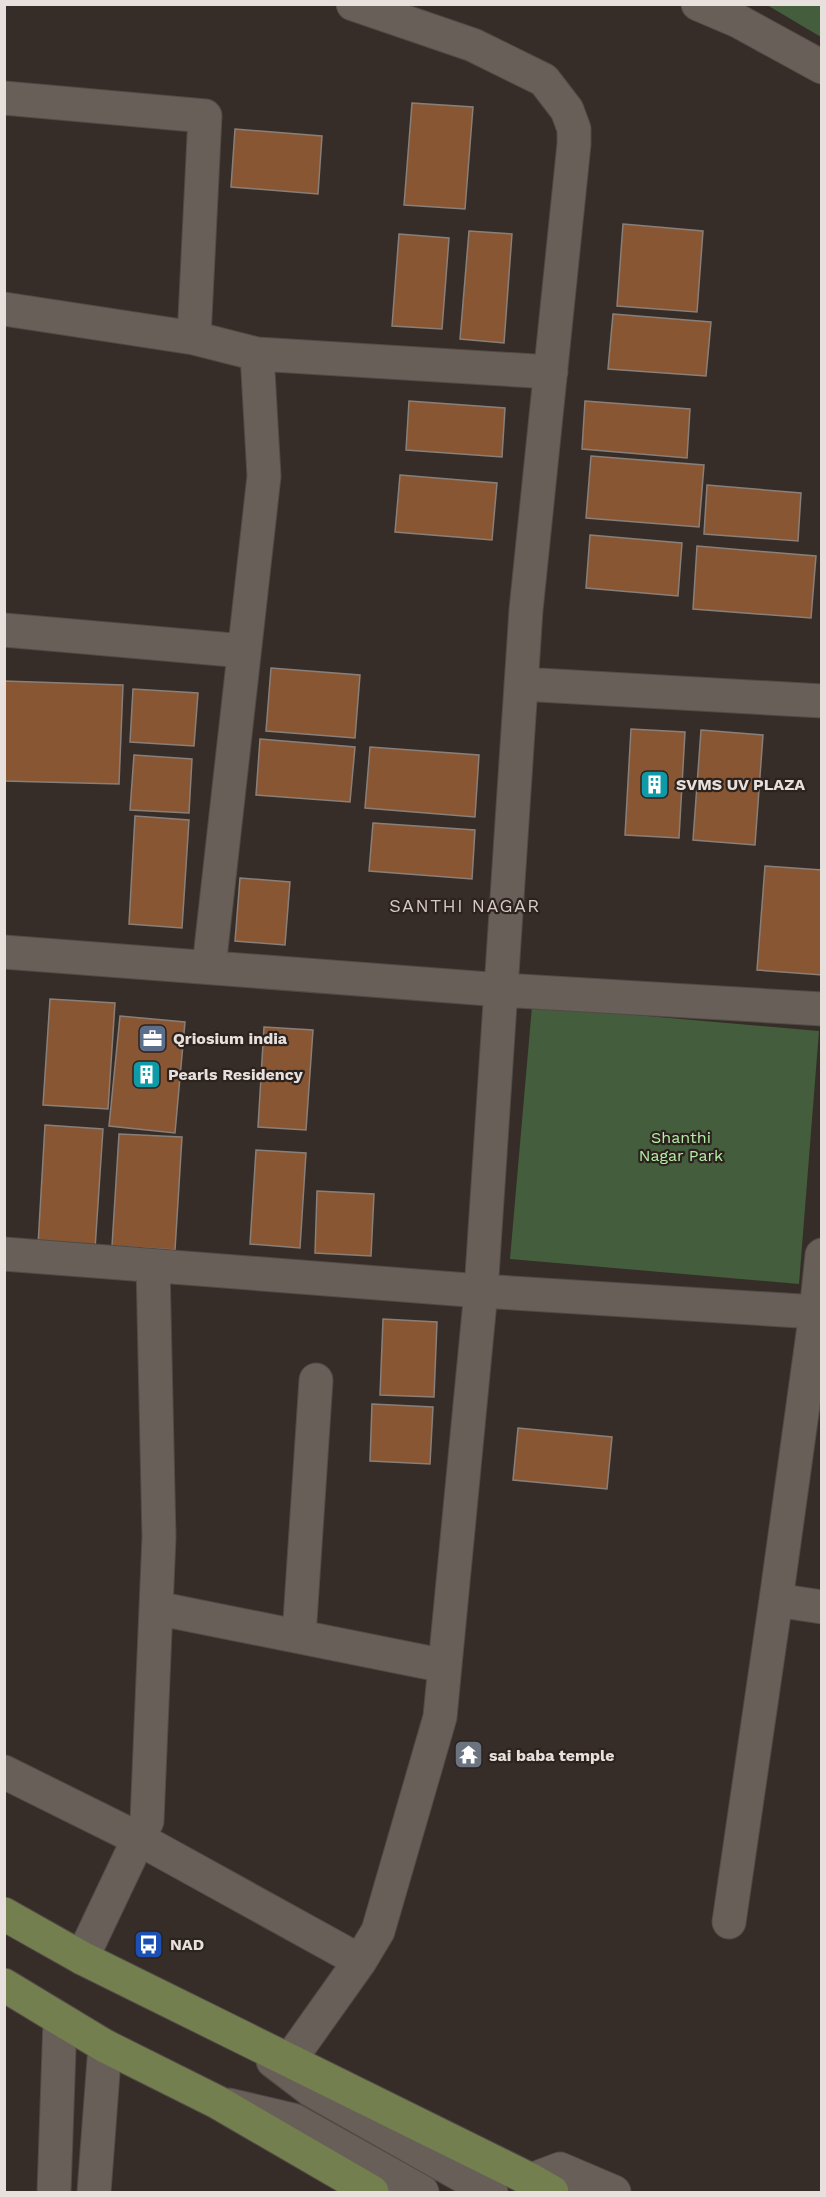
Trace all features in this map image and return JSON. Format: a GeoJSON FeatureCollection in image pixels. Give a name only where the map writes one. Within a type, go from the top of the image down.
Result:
{"type":"FeatureCollection","features":[{"type":"Feature","properties":{"kind":"main road"},"geometry":{"type":"LineString","coordinates":[[4,1914],[82,1958],[542,2186]]}},
{"type":"Feature","properties":{"kind":"main road"},"geometry":{"type":"LineString","coordinates":[[4,1985],[105,2046],[217,2102],[372,2193]]}},
{"type":"Feature","properties":{"kind":"street"},"geometry":{"type":"LineString","coordinates":[[289,2061],[360,1961],[378,1931],[440,1717],[481,1291],[526,610],[574,144],[574,129],[567,110],[544,80],[473,45],[353,4]]}},
{"type":"Feature","properties":{"kind":"street"},"geometry":{"type":"LineString","coordinates":[[698,4],[738,21],[822,67]]}},
{"type":"Feature","properties":{"kind":"street"},"geometry":{"type":"LineString","coordinates":[[4,98],[205,116],[194,338]]}},
{"type":"Feature","properties":{"kind":"street"},"geometry":{"type":"LineString","coordinates":[[4,309],[194,338],[257,354],[551,372]]}},
{"type":"Feature","properties":{"kind":"street"},"geometry":{"type":"LineString","coordinates":[[209,967],[264,476],[257,354]]}},
{"type":"Feature","properties":{"kind":"street"},"geometry":{"type":"LineString","coordinates":[[4,630],[244,651]]}},
{"type":"Feature","properties":{"kind":"street"},"geometry":{"type":"LineString","coordinates":[[521,684],[822,701]]}},
{"type":"Feature","properties":{"kind":"street"},"geometry":{"type":"LineString","coordinates":[[4,952],[502,990],[822,1009]]}},
{"type":"Feature","properties":{"kind":"street"},"geometry":{"type":"LineString","coordinates":[[4,1254],[481,1291],[816,1312]]}},
{"type":"Feature","properties":{"kind":"street"},"geometry":{"type":"LineString","coordinates":[[729,1922],[776,1600],[822,1255]]}},
{"type":"Feature","properties":{"kind":"street"},"geometry":{"type":"LineString","coordinates":[[82,1958],[147,1821],[159,1537],[153,1266]]}},
{"type":"Feature","properties":{"kind":"street"},"geometry":{"type":"LineString","coordinates":[[299,1636],[316,1380]]}},
{"type":"Feature","properties":{"kind":"street"},"geometry":{"type":"LineString","coordinates":[[776,1600],[822,1607]]}},
{"type":"Feature","properties":{"kind":"street"},"geometry":{"type":"LineString","coordinates":[[156,1608],[445,1666]]}},
{"type":"Feature","properties":{"kind":"street"},"geometry":{"type":"LineString","coordinates":[[4,1772],[139,1839],[360,1961]]}},
{"type":"Feature","properties":{"kind":"street"},"geometry":{"type":"LineString","coordinates":[[54,2193],[60,2020]]}},
{"type":"Feature","properties":{"kind":"street"},"geometry":{"type":"LineString","coordinates":[[245,2040],[311,2090],[491,2193]]}},
{"type":"Feature","properties":{"kind":"street"},"geometry":{"type":"LineString","coordinates":[[94,2193],[105,2046]]}},
{"type":"Feature","properties":{"kind":"street"},"geometry":{"type":"LineString","coordinates":[[217,2102],[293,2120],[422,2193]]}},
{"type":"Feature","properties":{"kind":"street"},"geometry":{"type":"LineString","coordinates":[[542,2186],[560,2169],[614,2193]]}},
{"type":"Feature","properties":{"kind":"green space"},"geometry":{"type":"Polygon","coordinates":[[[767,5],[821,5],[821,37],[767,5]]]}},
{"type":"Feature","properties":{"kind":"green space","name":"Shanthi Nagar Park"},"geometry":{"type":"Polygon","coordinates":[[[532,1006],[819,1031],[799,1284],[510,1259],[532,1006]]]}},
{"type":"Feature","properties":{"kind":"building"},"geometry":{"type":"Polygon","coordinates":[[[412,103],[473,107],[465,209],[404,205],[412,103]]]}},
{"type":"Feature","properties":{"kind":"building"},"geometry":{"type":"Polygon","coordinates":[[[235,129],[322,136],[318,194],[231,187],[235,129]]]}},
{"type":"Feature","properties":{"kind":"building"},"geometry":{"type":"Polygon","coordinates":[[[623,224],[703,231],[697,312],[617,306],[623,224]]]}},
{"type":"Feature","properties":{"kind":"building"},"geometry":{"type":"Polygon","coordinates":[[[469,231],[512,234],[504,343],[460,339],[469,231]]]}},
{"type":"Feature","properties":{"kind":"building"},"geometry":{"type":"Polygon","coordinates":[[[399,234],[449,238],[442,329],[392,326],[399,234]]]}},
{"type":"Feature","properties":{"kind":"building"},"geometry":{"type":"Polygon","coordinates":[[[613,314],[711,322],[706,376],[608,369],[613,314]]]}},
{"type":"Feature","properties":{"kind":"building"},"geometry":{"type":"Polygon","coordinates":[[[409,401],[505,408],[502,457],[406,450],[409,401]]]}},
{"type":"Feature","properties":{"kind":"building"},"geometry":{"type":"Polygon","coordinates":[[[585,401],[690,409],[687,458],[582,449],[585,401]]]}},
{"type":"Feature","properties":{"kind":"building"},"geometry":{"type":"Polygon","coordinates":[[[591,456],[704,465],[699,527],[586,518],[591,456]]]}},
{"type":"Feature","properties":{"kind":"building"},"geometry":{"type":"Polygon","coordinates":[[[400,475],[497,483],[492,540],[395,532],[400,475]]]}},
{"type":"Feature","properties":{"kind":"building"},"geometry":{"type":"Polygon","coordinates":[[[707,485],[801,493],[798,541],[704,534],[707,485]]]}},
{"type":"Feature","properties":{"kind":"building"},"geometry":{"type":"Polygon","coordinates":[[[590,535],[682,543],[678,596],[586,588],[590,535]]]}},
{"type":"Feature","properties":{"kind":"building"},"geometry":{"type":"Polygon","coordinates":[[[697,546],[816,556],[811,618],[693,609],[697,546]]]}},
{"type":"Feature","properties":{"kind":"building"},"geometry":{"type":"Polygon","coordinates":[[[271,668],[360,675],[355,738],[266,731],[271,668]]]}},
{"type":"Feature","properties":{"kind":"building"},"geometry":{"type":"Polygon","coordinates":[[[4,681],[123,685],[119,784],[4,781],[4,681]]]}},
{"type":"Feature","properties":{"kind":"building"},"geometry":{"type":"Polygon","coordinates":[[[133,689],[198,693],[194,746],[130,742],[133,689]]]}},
{"type":"Feature","properties":{"kind":"building","name":"SVMS UV PLAZA"},"geometry":{"type":"Polygon","coordinates":[[[631,729],[685,732],[679,838],[625,835],[631,729]]]}},
{"type":"Feature","properties":{"kind":"building"},"geometry":{"type":"Polygon","coordinates":[[[701,730],[763,735],[755,845],[693,840],[701,730]]]}},
{"type":"Feature","properties":{"kind":"building"},"geometry":{"type":"Polygon","coordinates":[[[260,739],[355,747],[350,802],[256,795],[260,739]]]}},
{"type":"Feature","properties":{"kind":"building"},"geometry":{"type":"Polygon","coordinates":[[[370,747],[479,755],[475,817],[365,808],[370,747]]]}},
{"type":"Feature","properties":{"kind":"building"},"geometry":{"type":"Polygon","coordinates":[[[134,755],[192,759],[189,813],[130,810],[134,755]]]}},
{"type":"Feature","properties":{"kind":"building"},"geometry":{"type":"Polygon","coordinates":[[[135,816],[189,820],[182,928],[129,924],[135,816]]]}},
{"type":"Feature","properties":{"kind":"building"},"geometry":{"type":"Polygon","coordinates":[[[373,823],[475,830],[472,879],[369,871],[373,823]]]}},
{"type":"Feature","properties":{"kind":"building"},"geometry":{"type":"Polygon","coordinates":[[[765,866],[822,870],[822,975],[757,970],[765,866]]]}},
{"type":"Feature","properties":{"kind":"building"},"geometry":{"type":"Polygon","coordinates":[[[240,878],[290,882],[285,945],[235,941],[240,878]]]}},
{"type":"Feature","properties":{"kind":"building"},"geometry":{"type":"Polygon","coordinates":[[[50,999],[115,1003],[108,1109],[43,1105],[50,999]]]}},
{"type":"Feature","properties":{"kind":"building","name":"Pearls Residency"},"geometry":{"type":"Polygon","coordinates":[[[120,1016],[185,1022],[175,1133],[109,1126],[120,1016]]]}},
{"type":"Feature","properties":{"kind":"building"},"geometry":{"type":"Polygon","coordinates":[[[264,1027],[313,1030],[306,1130],[258,1127],[264,1027]]]}},
{"type":"Feature","properties":{"kind":"building"},"geometry":{"type":"Polygon","coordinates":[[[45,1125],[103,1129],[95,1249],[38,1245],[45,1125]]]}},
{"type":"Feature","properties":{"kind":"building"},"geometry":{"type":"Polygon","coordinates":[[[119,1134],[182,1137],[175,1250],[112,1246],[119,1134]]]}},
{"type":"Feature","properties":{"kind":"building"},"geometry":{"type":"Polygon","coordinates":[[[256,1150],[306,1153],[300,1248],[250,1244],[256,1150]]]}},
{"type":"Feature","properties":{"kind":"building"},"geometry":{"type":"Polygon","coordinates":[[[317,1191],[374,1194],[371,1256],[315,1253],[317,1191]]]}},
{"type":"Feature","properties":{"kind":"building"},"geometry":{"type":"Polygon","coordinates":[[[383,1319],[437,1322],[434,1397],[380,1395],[383,1319]]]}},
{"type":"Feature","properties":{"kind":"building"},"geometry":{"type":"Polygon","coordinates":[[[372,1404],[433,1407],[430,1464],[370,1461],[372,1404]]]}},
{"type":"Feature","properties":{"kind":"building"},"geometry":{"type":"Polygon","coordinates":[[[518,1428],[612,1437],[607,1489],[513,1480],[518,1428]]]}},
{"type":"Feature","properties":{"kind":"place","name":"SVMS UV PLAZA"},"geometry":{"type":"Point","coordinates":[655,784]}},
{"type":"Feature","properties":{"kind":"place","name":"Qriosium india"},"geometry":{"type":"Point","coordinates":[152,1038]}},
{"type":"Feature","properties":{"kind":"place","name":"Pearls Residency"},"geometry":{"type":"Point","coordinates":[147,1074]}},
{"type":"Feature","properties":{"kind":"place","name":"sai baba temple"},"geometry":{"type":"Point","coordinates":[468,1755]}},
{"type":"Feature","properties":{"kind":"place","name":"NAD"},"geometry":{"type":"Point","coordinates":[149,1944]}},
{"type":"Feature","properties":{"kind":"district","name":"SANTHI NAGAR"},"geometry":{"type":"Point","coordinates":[465,905]}}]}
